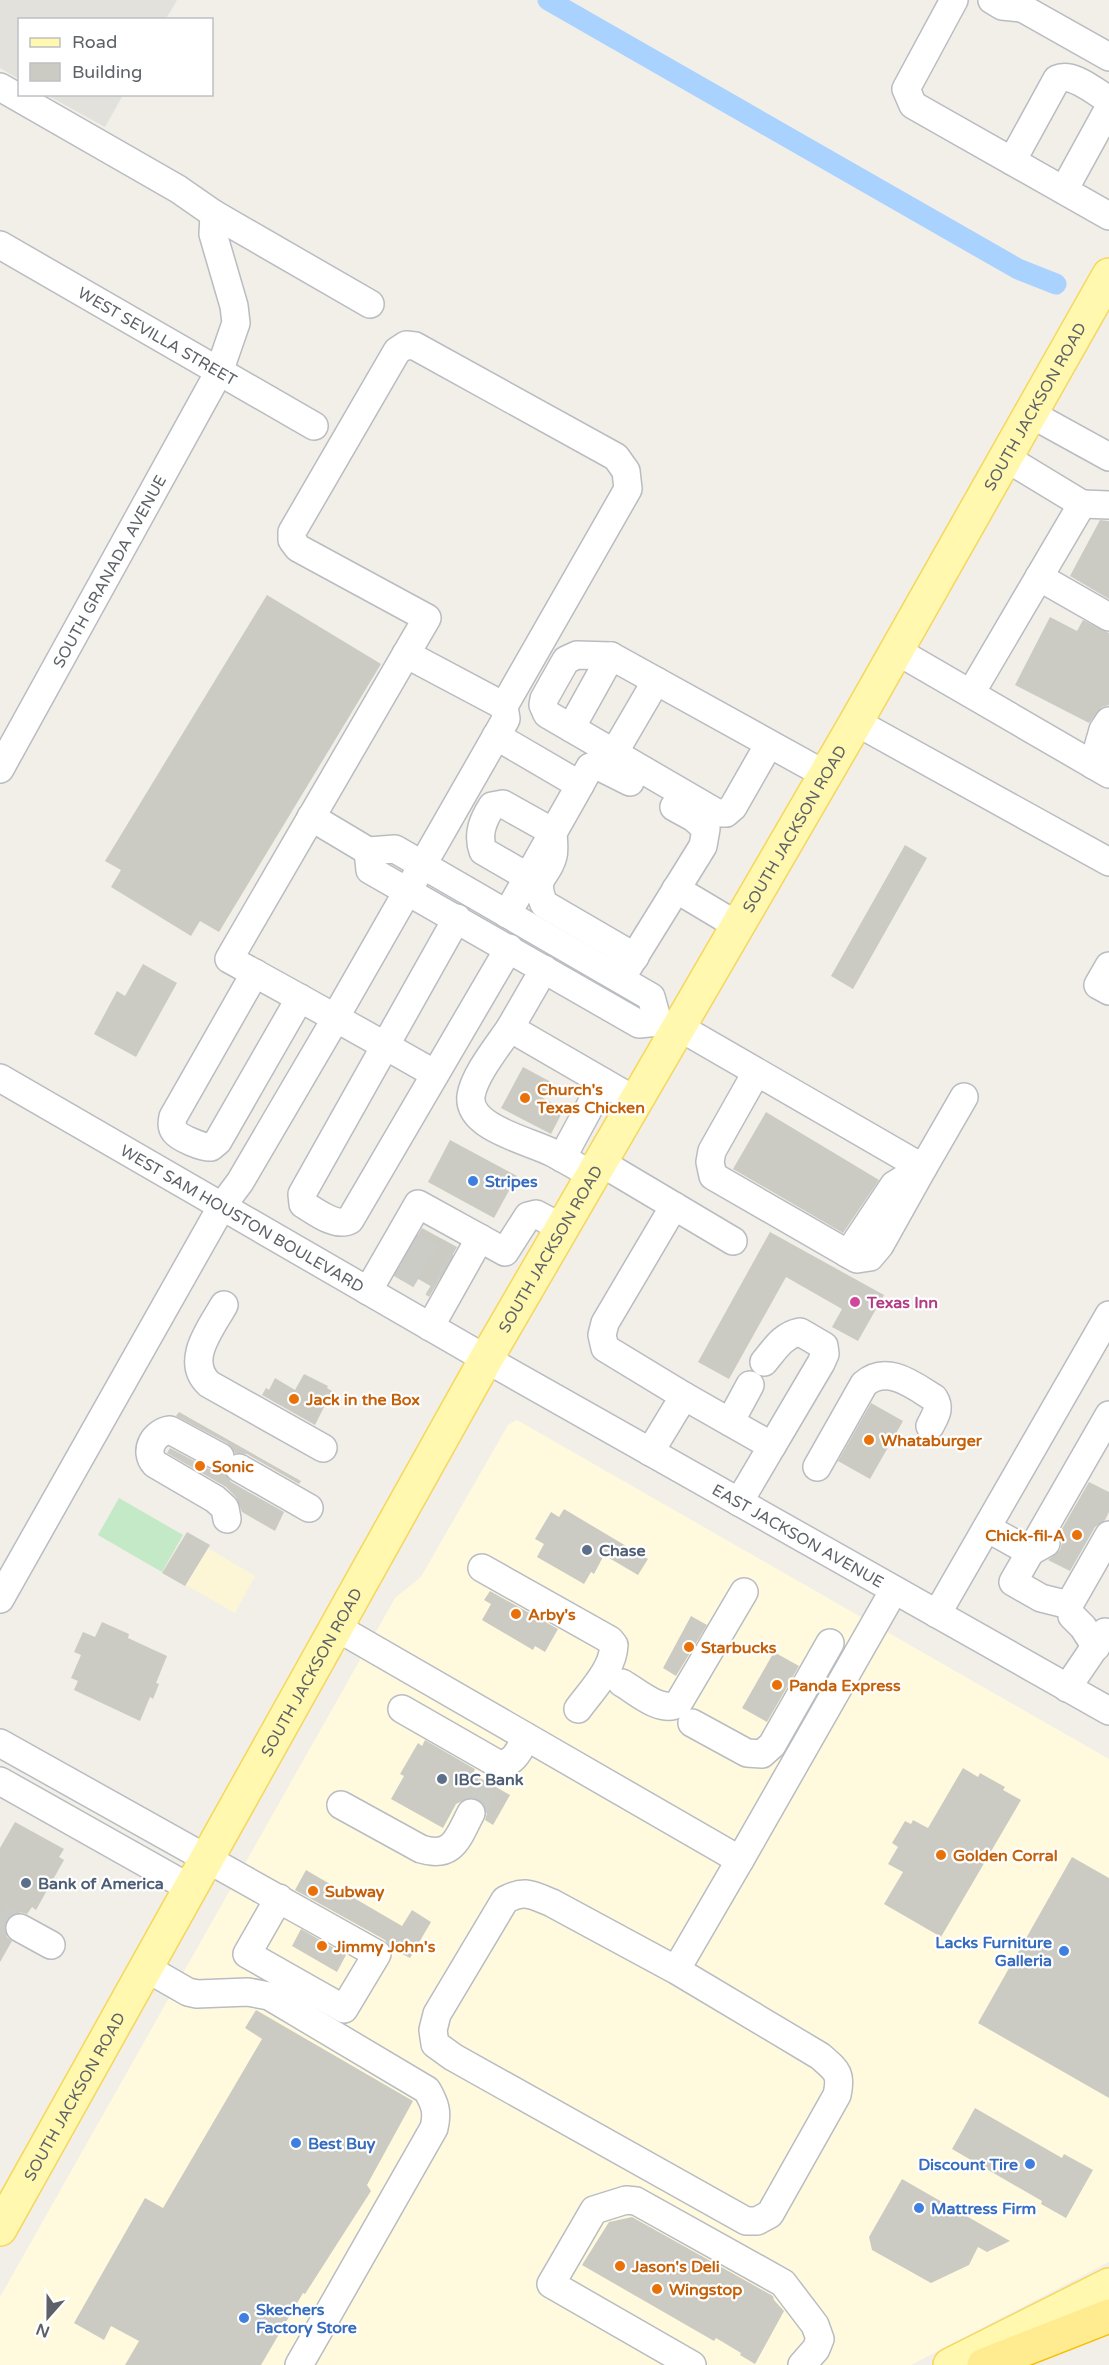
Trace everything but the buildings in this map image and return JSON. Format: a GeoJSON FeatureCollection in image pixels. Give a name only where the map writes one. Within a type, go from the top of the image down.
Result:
{"type":"FeatureCollection","features":[{"type":"Feature","properties":{"kind":"highway"},"geometry":{"type":"LineString","coordinates":[[984,2365],[1109,2316]]}},
{"type":"Feature","properties":{"kind":"main road","name":"SOUTH JACKSON ROAD"},"geometry":{"type":"LineString","coordinates":[[0,2229],[486,1359],[636,1101],[671,1027],[738,926],[826,775],[1109,275]]}},
{"type":"Feature","properties":{"kind":"main road"},"geometry":{"type":"LineString","coordinates":[[950,2365],[1109,2285]]}},
{"type":"Feature","properties":{"kind":"street"},"geometry":{"type":"LineString","coordinates":[[954,0],[906,89],[912,105],[1109,216]]}},
{"type":"Feature","properties":{"kind":"street"},"geometry":{"type":"LineString","coordinates":[[992,0],[1002,6],[1020,4],[1109,57]]}},
{"type":"Feature","properties":{"kind":"street"},"geometry":{"type":"LineString","coordinates":[[1012,160],[1057,79],[1063,76],[1073,79],[1109,100]]}},
{"type":"Feature","properties":{"kind":"street"},"geometry":{"type":"LineString","coordinates":[[0,87],[178,189],[214,214],[370,304]]}},
{"type":"Feature","properties":{"kind":"street"},"geometry":{"type":"LineString","coordinates":[[1064,190],[1109,108]]}},
{"type":"Feature","properties":{"kind":"street","name":"SOUTH GRANADA AVENUE"},"geometry":{"type":"LineString","coordinates":[[0,769],[219,372],[236,323],[234,306],[213,234],[214,214]]}},
{"type":"Feature","properties":{"kind":"street","name":"WEST SEVILLA STREET"},"geometry":{"type":"LineString","coordinates":[[0,245],[314,426]]}},
{"type":"Feature","properties":{"kind":"street"},"geometry":{"type":"LineString","coordinates":[[0,1599],[222,1206],[240,1182],[335,1018],[506,719],[504,706],[628,489],[626,471],[616,457],[415,346],[406,345],[397,351],[391,361],[292,532],[292,540],[298,548],[426,618],[229,959],[300,998],[335,1018],[435,1074]]}},
{"type":"Feature","properties":{"kind":"street"},"geometry":{"type":"LineString","coordinates":[[1030,414],[1109,457]]}},
{"type":"Feature","properties":{"kind":"street"},"geometry":{"type":"LineString","coordinates":[[1006,458],[1082,504],[1109,506]]}},
{"type":"Feature","properties":{"kind":"street"},"geometry":{"type":"LineString","coordinates":[[971,693],[1082,504]]}},
{"type":"Feature","properties":{"kind":"street"},"geometry":{"type":"LineString","coordinates":[[1039,577],[1109,616]]}},
{"type":"Feature","properties":{"kind":"street"},"geometry":{"type":"LineString","coordinates":[[897,651],[1101,769],[1103,730],[1109,721]]}},
{"type":"Feature","properties":{"kind":"street"},"geometry":{"type":"LineString","coordinates":[[406,654],[504,706]]}},
{"type":"Feature","properties":{"kind":"street"},"geometry":{"type":"LineString","coordinates":[[769,744],[733,807],[726,813],[717,813],[547,714],[543,705],[544,699],[566,660],[578,655],[611,656],[826,775]]}},
{"type":"Feature","properties":{"kind":"street"},"geometry":{"type":"LineString","coordinates":[[571,728],[611,656]]}},
{"type":"Feature","properties":{"kind":"street"},"geometry":{"type":"LineString","coordinates":[[621,741],[656,681]]}},
{"type":"Feature","properties":{"kind":"street"},"geometry":{"type":"LineString","coordinates":[[856,722],[1109,862]]}},
{"type":"Feature","properties":{"kind":"street"},"geometry":{"type":"LineString","coordinates":[[496,736],[580,785]]}},
{"type":"Feature","properties":{"kind":"street"},"geometry":{"type":"LineString","coordinates":[[507,914],[590,767],[596,765],[604,767],[693,818],[706,829],[703,846],[621,980]]}},
{"type":"Feature","properties":{"kind":"street"},"geometry":{"type":"LineString","coordinates":[[528,877],[483,851],[480,841],[483,820],[492,806],[503,804],[553,832]]}},
{"type":"Feature","properties":{"kind":"street"},"geometry":{"type":"LineString","coordinates":[[311,817],[368,851],[395,849],[651,997],[671,1027]]}},
{"type":"Feature","properties":{"kind":"street"},"geometry":{"type":"LineString","coordinates":[[553,832],[553,855],[540,879],[539,891],[544,904],[635,957]]}},
{"type":"Feature","properties":{"kind":"street"},"geometry":{"type":"LineString","coordinates":[[368,851],[370,870],[639,1024],[671,1027],[923,1168]]}},
{"type":"Feature","properties":{"kind":"street"},"geometry":{"type":"LineString","coordinates":[[676,889],[738,926]]}},
{"type":"Feature","properties":{"kind":"street"},"geometry":{"type":"LineString","coordinates":[[457,918],[302,1194],[303,1204],[338,1223],[350,1220],[509,948]]}},
{"type":"Feature","properties":{"kind":"street"},"geometry":{"type":"LineString","coordinates":[[549,939],[489,1078],[486,1103],[495,1112],[532,1131],[557,1155],[597,1169],[674,1206],[733,1241]]}},
{"type":"Feature","properties":{"kind":"street"},"geometry":{"type":"LineString","coordinates":[[1109,966],[1098,985],[1109,991]]}},
{"type":"Feature","properties":{"kind":"street"},"geometry":{"type":"LineString","coordinates":[[255,973],[173,1117],[172,1127],[175,1132],[205,1148],[212,1148],[300,998]]}},
{"type":"Feature","properties":{"kind":"street"},"geometry":{"type":"LineString","coordinates":[[510,1028],[636,1101]]}},
{"type":"Feature","properties":{"kind":"street"},"geometry":{"type":"LineString","coordinates":[[756,1073],[712,1151],[710,1162],[713,1176],[856,1259],[870,1257],[880,1245],[964,1097]]}},
{"type":"Feature","properties":{"kind":"street","name":"WEST SAM HOUSTON BOULEVARD"},"geometry":{"type":"LineString","coordinates":[[0,1078],[486,1359]]}},
{"type":"Feature","properties":{"kind":"street"},"geometry":{"type":"LineString","coordinates":[[557,1155],[603,1082]]}},
{"type":"Feature","properties":{"kind":"street"},"geometry":{"type":"LineString","coordinates":[[368,1291],[402,1243],[418,1204],[457,1267]]}},
{"type":"Feature","properties":{"kind":"street"},"geometry":{"type":"LineString","coordinates":[[674,1206],[605,1323],[602,1335],[605,1348],[772,1446]]}},
{"type":"Feature","properties":{"kind":"street"},"geometry":{"type":"LineString","coordinates":[[430,1327],[457,1267],[505,1252],[528,1216],[536,1214],[562,1228]]}},
{"type":"Feature","properties":{"kind":"street"},"geometry":{"type":"LineString","coordinates":[[505,1252],[538,1270]]}},
{"type":"Feature","properties":{"kind":"street"},"geometry":{"type":"LineString","coordinates":[[224,1305],[200,1351],[197,1365],[203,1378],[209,1384],[323,1448]]}},
{"type":"Feature","properties":{"kind":"street"},"geometry":{"type":"LineString","coordinates":[[937,1614],[1109,1315]]}},
{"type":"Feature","properties":{"kind":"street"},"geometry":{"type":"LineString","coordinates":[[739,1502],[821,1363],[825,1354],[824,1346],[800,1332],[794,1333],[784,1338],[764,1362]]}},
{"type":"Feature","properties":{"kind":"street","name":"EAST JACKSON AVENUE"},"geometry":{"type":"LineString","coordinates":[[486,1359],[1109,1711]]}},
{"type":"Feature","properties":{"kind":"street"},"geometry":{"type":"LineString","coordinates":[[817,1467],[864,1384],[871,1377],[884,1374],[895,1376],[934,1398],[938,1404],[938,1411],[930,1426]]}},
{"type":"Feature","properties":{"kind":"street"},"geometry":{"type":"LineString","coordinates":[[730,1422],[750,1385]]}},
{"type":"Feature","properties":{"kind":"street"},"geometry":{"type":"LineString","coordinates":[[650,1452],[684,1396]]}},
{"type":"Feature","properties":{"kind":"street"},"geometry":{"type":"LineString","coordinates":[[1108,1428],[1013,1582],[1041,1598],[1069,1605],[1109,1535]]}},
{"type":"Feature","properties":{"kind":"street"},"geometry":{"type":"LineString","coordinates":[[227,1519],[225,1508],[215,1499],[155,1464],[150,1448],[157,1435],[170,1430],[309,1508]]}},
{"type":"Feature","properties":{"kind":"street"},"geometry":{"type":"LineString","coordinates":[[987,1528],[1030,1552]]}},
{"type":"Feature","properties":{"kind":"street"},"geometry":{"type":"LineString","coordinates":[[1041,1598],[1046,1606],[1063,1616],[1072,1616],[1079,1612],[1109,1558]]}},
{"type":"Feature","properties":{"kind":"street"},"geometry":{"type":"LineString","coordinates":[[482,1568],[614,1645],[612,1658],[598,1683],[578,1709]]}},
{"type":"Feature","properties":{"kind":"street"},"geometry":{"type":"LineString","coordinates":[[676,1970],[894,1590]]}},
{"type":"Feature","properties":{"kind":"street"},"geometry":{"type":"LineString","coordinates":[[622,1683],[661,1706],[672,1707],[678,1704],[744,1592]]}},
{"type":"Feature","properties":{"kind":"street"},"geometry":{"type":"LineString","coordinates":[[1067,1688],[1105,1635],[1083,1627],[1072,1616]]}},
{"type":"Feature","properties":{"kind":"street"},"geometry":{"type":"LineString","coordinates":[[336,1627],[740,1860]]}},
{"type":"Feature","properties":{"kind":"street"},"geometry":{"type":"LineString","coordinates":[[692,1723],[747,1753],[762,1754],[772,1745],[830,1643]]}},
{"type":"Feature","properties":{"kind":"street"},"geometry":{"type":"LineString","coordinates":[[402,1709],[493,1774],[512,1760],[526,1737]]}},
{"type":"Feature","properties":{"kind":"street"},"geometry":{"type":"LineString","coordinates":[[0,1743],[279,1898],[377,1954],[344,2009],[247,1954],[279,1898]]}},
{"type":"Feature","properties":{"kind":"street"},"geometry":{"type":"LineString","coordinates":[[0,1781],[190,1888]]}},
{"type":"Feature","properties":{"kind":"street"},"geometry":{"type":"LineString","coordinates":[[341,1805],[421,1849],[431,1852],[447,1850],[453,1845],[471,1813]]}},
{"type":"Feature","properties":{"kind":"street"},"geometry":{"type":"LineString","coordinates":[[518,1893],[552,1903],[676,1970],[820,2056],[836,2069],[840,2081],[837,2095],[770,2214],[757,2221],[746,2221],[453,2057],[435,2044],[433,2030],[437,2014],[505,1900],[518,1893]]}},
{"type":"Feature","properties":{"kind":"street"},"geometry":{"type":"LineString","coordinates":[[20,1928],[51,1945]]}},
{"type":"Feature","properties":{"kind":"street"},"geometry":{"type":"LineString","coordinates":[[146,1968],[188,1992],[196,1994],[248,1992],[269,1996],[427,2090],[435,2104],[437,2115],[434,2128],[299,2365]]}},
{"type":"Feature","properties":{"kind":"street"},"geometry":{"type":"LineString","coordinates":[[692,2365],[551,2284],[594,2210],[626,2200],[636,2201],[783,2283],[815,2325],[820,2339],[816,2349],[802,2365]]}},
{"type":"Feature","properties":{"kind":"shaded area"},"geometry":{"type":"Polygon","coordinates":[[[0,0],[177,0],[167,18],[18,18],[18,78],[0,68],[0,0]]]}},
{"type":"Feature","properties":{"kind":"shaded area"},"geometry":{"type":"Polygon","coordinates":[[[49,96],[122,96],[105,127],[49,96]]]}},
{"type":"Feature","properties":{"kind":"shaded area"},"geometry":{"type":"Polygon","coordinates":[[[517,1420],[1109,1759],[1109,2262],[911,2365],[0,2365],[0,2297],[395,1598],[421,1577],[508,1425],[517,1420]]]}},
{"type":"Feature","properties":{"kind":"green space"},"geometry":{"type":"Polygon","coordinates":[[[119,1498],[183,1535],[162,1572],[98,1535],[119,1498]]]}},
{"type":"Feature","properties":{"kind":"sand"},"geometry":{"type":"Polygon","coordinates":[[[208,1548],[255,1576],[235,1613],[186,1585],[208,1548]]]}},
{"type":"Feature","properties":{"kind":"waterway"},"geometry":{"type":"LineString","coordinates":[[548,0],[1018,269],[1056,284]]}},
{"type":"Feature","properties":{"kind":"tunnel"},"geometry":{"type":"LineString","coordinates":[[407,1244],[447,1267]]}},
{"type":"Feature","properties":{"kind":"tunnel"},"geometry":{"type":"LineString","coordinates":[[397,1262],[436,1285]]}},
{"type":"Feature","properties":{"kind":"tunnel"},"geometry":{"type":"LineString","coordinates":[[471,1813],[488,1783]]}},
{"type":"Feature","properties":{"kind":"tunnel"},"geometry":{"type":"LineString","coordinates":[[0,1916],[20,1928]]}},
{"type":"Feature","properties":{"kind":"place","name":"Church's Texas Chicken"},"geometry":{"type":"Point","coordinates":[525,1098]}},
{"type":"Feature","properties":{"kind":"place","name":"Stripes"},"geometry":{"type":"Point","coordinates":[473,1181]}},
{"type":"Feature","properties":{"kind":"place","name":"Texas Inn"},"geometry":{"type":"Point","coordinates":[855,1302]}},
{"type":"Feature","properties":{"kind":"place","name":"Jack in the Box"},"geometry":{"type":"Point","coordinates":[294,1399]}},
{"type":"Feature","properties":{"kind":"place","name":"Whataburger"},"geometry":{"type":"Point","coordinates":[869,1440]}},
{"type":"Feature","properties":{"kind":"place","name":"Sonic"},"geometry":{"type":"Point","coordinates":[200,1466]}},
{"type":"Feature","properties":{"kind":"place","name":"Chick-fil-A"},"geometry":{"type":"Point","coordinates":[1077,1535]}},
{"type":"Feature","properties":{"kind":"place","name":"Chase"},"geometry":{"type":"Point","coordinates":[587,1550]}},
{"type":"Feature","properties":{"kind":"place","name":"Arby's"},"geometry":{"type":"Point","coordinates":[516,1614]}},
{"type":"Feature","properties":{"kind":"place","name":"Starbucks"},"geometry":{"type":"Point","coordinates":[689,1647]}},
{"type":"Feature","properties":{"kind":"place","name":"Panda Express"},"geometry":{"type":"Point","coordinates":[777,1685]}},
{"type":"Feature","properties":{"kind":"place","name":"IBC Bank"},"geometry":{"type":"Point","coordinates":[442,1779]}},
{"type":"Feature","properties":{"kind":"place","name":"Golden Corral"},"geometry":{"type":"Point","coordinates":[941,1855]}},
{"type":"Feature","properties":{"kind":"place","name":"Bank of America"},"geometry":{"type":"Point","coordinates":[26,1883]}},
{"type":"Feature","properties":{"kind":"place","name":"Subway"},"geometry":{"type":"Point","coordinates":[313,1891]}},
{"type":"Feature","properties":{"kind":"place","name":"Jimmy John's"},"geometry":{"type":"Point","coordinates":[322,1946]}},
{"type":"Feature","properties":{"kind":"place","name":"Lacks Furniture Galleria"},"geometry":{"type":"Point","coordinates":[1064,1951]}},
{"type":"Feature","properties":{"kind":"place","name":"Best Buy"},"geometry":{"type":"Point","coordinates":[296,2143]}},
{"type":"Feature","properties":{"kind":"place","name":"Discount Tire"},"geometry":{"type":"Point","coordinates":[1030,2164]}},
{"type":"Feature","properties":{"kind":"place","name":"Mattress Firm"},"geometry":{"type":"Point","coordinates":[919,2208]}},
{"type":"Feature","properties":{"kind":"place","name":"Jason's Deli"},"geometry":{"type":"Point","coordinates":[620,2266]}},
{"type":"Feature","properties":{"kind":"place","name":"Wingstop"},"geometry":{"type":"Point","coordinates":[657,2289]}},
{"type":"Feature","properties":{"kind":"place","name":"Skechers Factory Store"},"geometry":{"type":"Point","coordinates":[244,2318]}}]}
